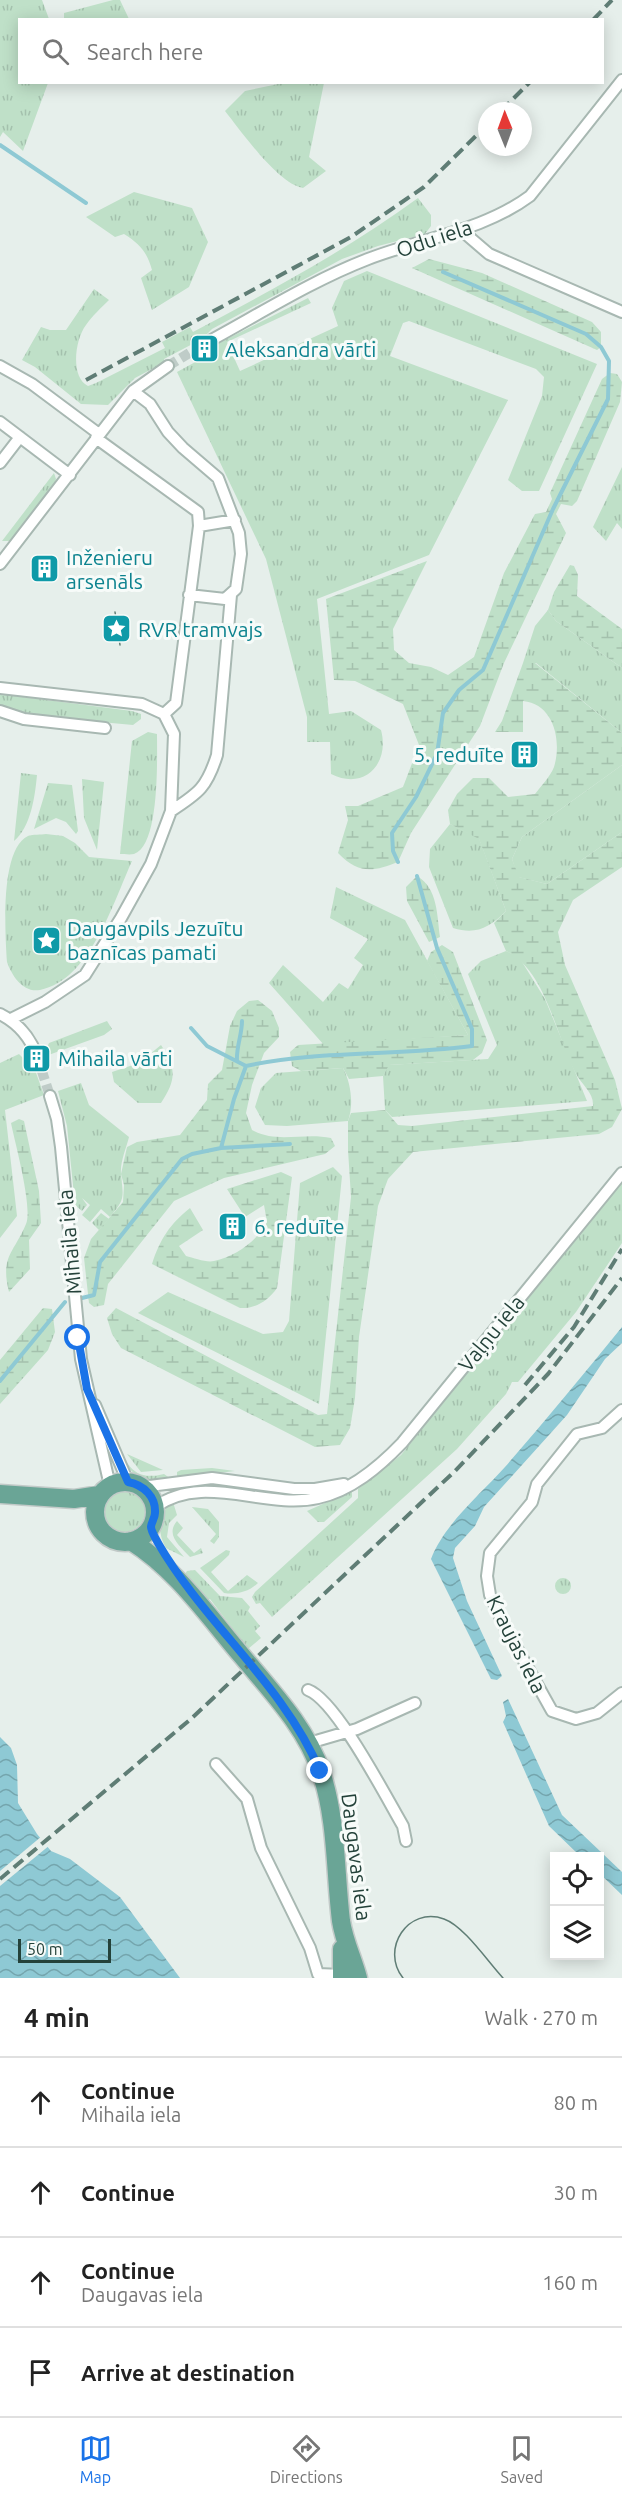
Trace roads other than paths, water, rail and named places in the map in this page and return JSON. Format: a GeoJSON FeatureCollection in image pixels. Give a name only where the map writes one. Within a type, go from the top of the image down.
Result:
{"type":"FeatureCollection","features":[{"type":"Feature","properties":{"kind":"main road"},"geometry":{"type":"LineString","coordinates":[[0,1496],[74,1499],[104,1491],[135,1484],[150,1494],[155,1507],[151,1526],[144,1535],[123,1542],[110,1537],[99,1528],[95,1517],[104,1491]]}},
{"type":"Feature","properties":{"kind":"main road"},"geometry":{"type":"LineString","coordinates":[[0,1496],[95,1517]]}},
{"type":"Feature","properties":{"kind":"main road","name":"Daugavas iela"},"geometry":{"type":"LineString","coordinates":[[151,1526],[159,1545],[199,1603],[285,1708],[309,1743],[329,1800],[341,1923],[352,1977]]}},
{"type":"Feature","properties":{"kind":"main road","name":"Daugavas iela"},"geometry":{"type":"LineString","coordinates":[[131,1541],[157,1560],[199,1603]]}},
{"type":"Feature","properties":{"kind":"street","name":"Odu iela"},"geometry":{"type":"LineString","coordinates":[[204,344],[368,259],[461,230],[514,208],[530,196],[622,80]]}},
{"type":"Feature","properties":{"kind":"street"},"geometry":{"type":"LineString","coordinates":[[461,230],[489,254],[622,312]]}},
{"type":"Feature","properties":{"kind":"street"},"geometry":{"type":"LineString","coordinates":[[0,366],[32,384],[198,512],[199,526],[176,703],[164,714]]}},
{"type":"Feature","properties":{"kind":"street"},"geometry":{"type":"LineString","coordinates":[[0,564],[133,390],[168,366]]}},
{"type":"Feature","properties":{"kind":"street"},"geometry":{"type":"LineString","coordinates":[[133,390],[150,404],[168,432],[183,448],[218,478],[235,520],[241,554],[236,589],[231,596],[217,755],[209,780],[191,798],[171,811]]}},
{"type":"Feature","properties":{"kind":"street"},"geometry":{"type":"LineString","coordinates":[[0,422],[70,475]]}},
{"type":"Feature","properties":{"kind":"street"},"geometry":{"type":"LineString","coordinates":[[0,463],[20,437]]}},
{"type":"Feature","properties":{"kind":"street"},"geometry":{"type":"LineString","coordinates":[[199,526],[235,520]]}},
{"type":"Feature","properties":{"kind":"street"},"geometry":{"type":"LineString","coordinates":[[0,544],[12,549]]}},
{"type":"Feature","properties":{"kind":"street"},"geometry":{"type":"LineString","coordinates":[[189,595],[217,600],[231,596]]}},
{"type":"Feature","properties":{"kind":"street"},"geometry":{"type":"LineString","coordinates":[[0,688],[142,704],[164,714],[174,734],[171,811],[151,864],[85,975],[45,1002],[10,1019]]}},
{"type":"Feature","properties":{"kind":"street"},"geometry":{"type":"LineString","coordinates":[[0,711],[24,719],[105,728]]}},
{"type":"Feature","properties":{"kind":"street"},"geometry":{"type":"LineString","coordinates":[[0,1014],[10,1019],[29,1037],[37,1056]]}},
{"type":"Feature","properties":{"kind":"street","name":"Mihaila iela"},"geometry":{"type":"LineString","coordinates":[[50,1096],[61,1147],[78,1338],[104,1491]]}},
{"type":"Feature","properties":{"kind":"street","name":"Vaļņu iela"},"geometry":{"type":"LineString","coordinates":[[155,1507],[174,1497],[203,1492],[279,1500],[316,1499],[332,1494],[377,1468],[402,1443],[622,1173]]}},
{"type":"Feature","properties":{"kind":"street","name":"Mihaila iela"},"geometry":{"type":"LineString","coordinates":[[87,1389],[135,1484]]}},
{"type":"Feature","properties":{"kind":"street","name":"Kraujas iela"},"geometry":{"type":"LineString","coordinates":[[622,1410],[602,1428],[577,1434],[570,1442],[537,1484],[532,1502],[490,1553],[487,1576],[490,1595],[505,1627],[552,1711],[576,1719],[597,1713],[622,1692]]}},
{"type":"Feature","properties":{"kind":"street","name":"Vaļņu iela"},"geometry":{"type":"LineString","coordinates":[[135,1484],[212,1478],[304,1490],[352,1483]]}},
{"type":"Feature","properties":{"kind":"street"},"geometry":{"type":"LineString","coordinates":[[308,1690],[319,1694],[346,1731],[403,1826],[406,1841]]}},
{"type":"Feature","properties":{"kind":"street"},"geometry":{"type":"LineString","coordinates":[[309,1743],[346,1731],[415,1703]]}},
{"type":"Feature","properties":{"kind":"street"},"geometry":{"type":"LineString","coordinates":[[216,1764],[248,1799],[261,1848],[310,1948],[318,1974],[352,1977]]}},
{"type":"Feature","properties":{"kind":"water"},"geometry":{"type":"Polygon","coordinates":[[[622,1327],[622,1343],[605,1359],[567,1415],[484,1507],[475,1526],[455,1548],[453,1558],[467,1601],[502,1676],[497,1680],[491,1679],[431,1559],[454,1521],[520,1450],[622,1327]]]}},
{"type":"Feature","properties":{"kind":"water"},"geometry":{"type":"Polygon","coordinates":[[[508,1699],[562,1815],[601,1852],[576,1852],[549,1826],[503,1722],[506,1716],[503,1702],[508,1699]]]}},
{"type":"Feature","properties":{"kind":"water"},"geometry":{"type":"Polygon","coordinates":[[[0,1737],[11,1748],[17,1765],[18,1803],[37,1834],[51,1851],[70,1859],[120,1897],[180,1978],[0,1978],[0,1737]]]}},
{"type":"Feature","properties":{"kind":"water"},"geometry":{"type":"Polygon","coordinates":[[[604,1855],[622,1872],[622,1895],[604,1878],[604,1855]]]}},
{"type":"Feature","properties":{"kind":"waterway"},"geometry":{"type":"LineString","coordinates":[[0,145],[86,203]]}},
{"type":"Feature","properties":{"kind":"waterway"},"geometry":{"type":"LineString","coordinates":[[398,862],[393,851],[392,833],[416,797],[437,754],[443,713],[459,690],[483,670],[553,509],[608,399],[609,361],[601,347],[586,334],[443,272]]}},
{"type":"Feature","properties":{"kind":"waterway"},"geometry":{"type":"LineString","coordinates":[[78,1299],[94,1295],[100,1262],[182,1159],[192,1154],[221,1148],[234,1099],[246,1066],[330,1055],[472,1046],[472,1029],[437,948],[417,876]]}},
{"type":"Feature","properties":{"kind":"waterway"},"geometry":{"type":"LineString","coordinates":[[237,1061],[242,1021]]}},
{"type":"Feature","properties":{"kind":"waterway"},"geometry":{"type":"LineString","coordinates":[[191,1028],[207,1046],[246,1066]]}},
{"type":"Feature","properties":{"kind":"waterway"},"geometry":{"type":"LineString","coordinates":[[221,1148],[290,1144]]}},
{"type":"Feature","properties":{"kind":"waterway"},"geometry":{"type":"LineString","coordinates":[[0,1381],[65,1302]]}},
{"type":"Feature","properties":{"kind":"tunnel"},"geometry":{"type":"LineString","coordinates":[[168,366],[204,344]]}},
{"type":"Feature","properties":{"kind":"tunnel"},"geometry":{"type":"LineString","coordinates":[[37,1056],[50,1096]]}},
{"type":"Feature","properties":{"kind":"tram line"},"geometry":{"type":"LineString","coordinates":[[115,612],[120,645]]}},
{"type":"Feature","properties":{"kind":"tram line"},"geometry":{"type":"LineString","coordinates":[[403,1978],[397,1967],[396,1943],[409,1924],[431,1917],[444,1919],[460,1929],[503,1978]]}},
{"type":"Feature","properties":{"kind":"railway"},"geometry":{"type":"LineString","coordinates":[[595,18],[612,0]]}},
{"type":"Feature","properties":{"kind":"railway"},"geometry":{"type":"LineString","coordinates":[[510,102],[528,84]]}},
{"type":"Feature","properties":{"kind":"railway"},"geometry":{"type":"LineString","coordinates":[[86,380],[351,237],[424,187],[478,134]]}},
{"type":"Feature","properties":{"kind":"railway"},"geometry":{"type":"LineString","coordinates":[[525,1385],[574,1327],[622,1249]]}},
{"type":"Feature","properties":{"kind":"railway"},"geometry":{"type":"LineString","coordinates":[[0,1879],[192,1718],[455,1471],[548,1374],[622,1278]]}},
{"type":"Feature","properties":{"kind":"place","name":"Aleksandra vārti"},"geometry":{"type":"Point","coordinates":[204,349]}},
{"type":"Feature","properties":{"kind":"place","name":"Inženieru arsenāls"},"geometry":{"type":"Point","coordinates":[45,569]}},
{"type":"Feature","properties":{"kind":"place","name":"RVR tramvajs"},"geometry":{"type":"Point","coordinates":[117,629]}},
{"type":"Feature","properties":{"kind":"place","name":"5. reduīte"},"geometry":{"type":"Point","coordinates":[525,754]}},
{"type":"Feature","properties":{"kind":"place","name":"Daugavpils Jezuītu baznīcas pamati"},"geometry":{"type":"Point","coordinates":[46,940]}},
{"type":"Feature","properties":{"kind":"place","name":"Mihaila vārti"},"geometry":{"type":"Point","coordinates":[37,1058]}},
{"type":"Feature","properties":{"kind":"place","name":"6. reduīte"},"geometry":{"type":"Point","coordinates":[233,1226]}}]}
